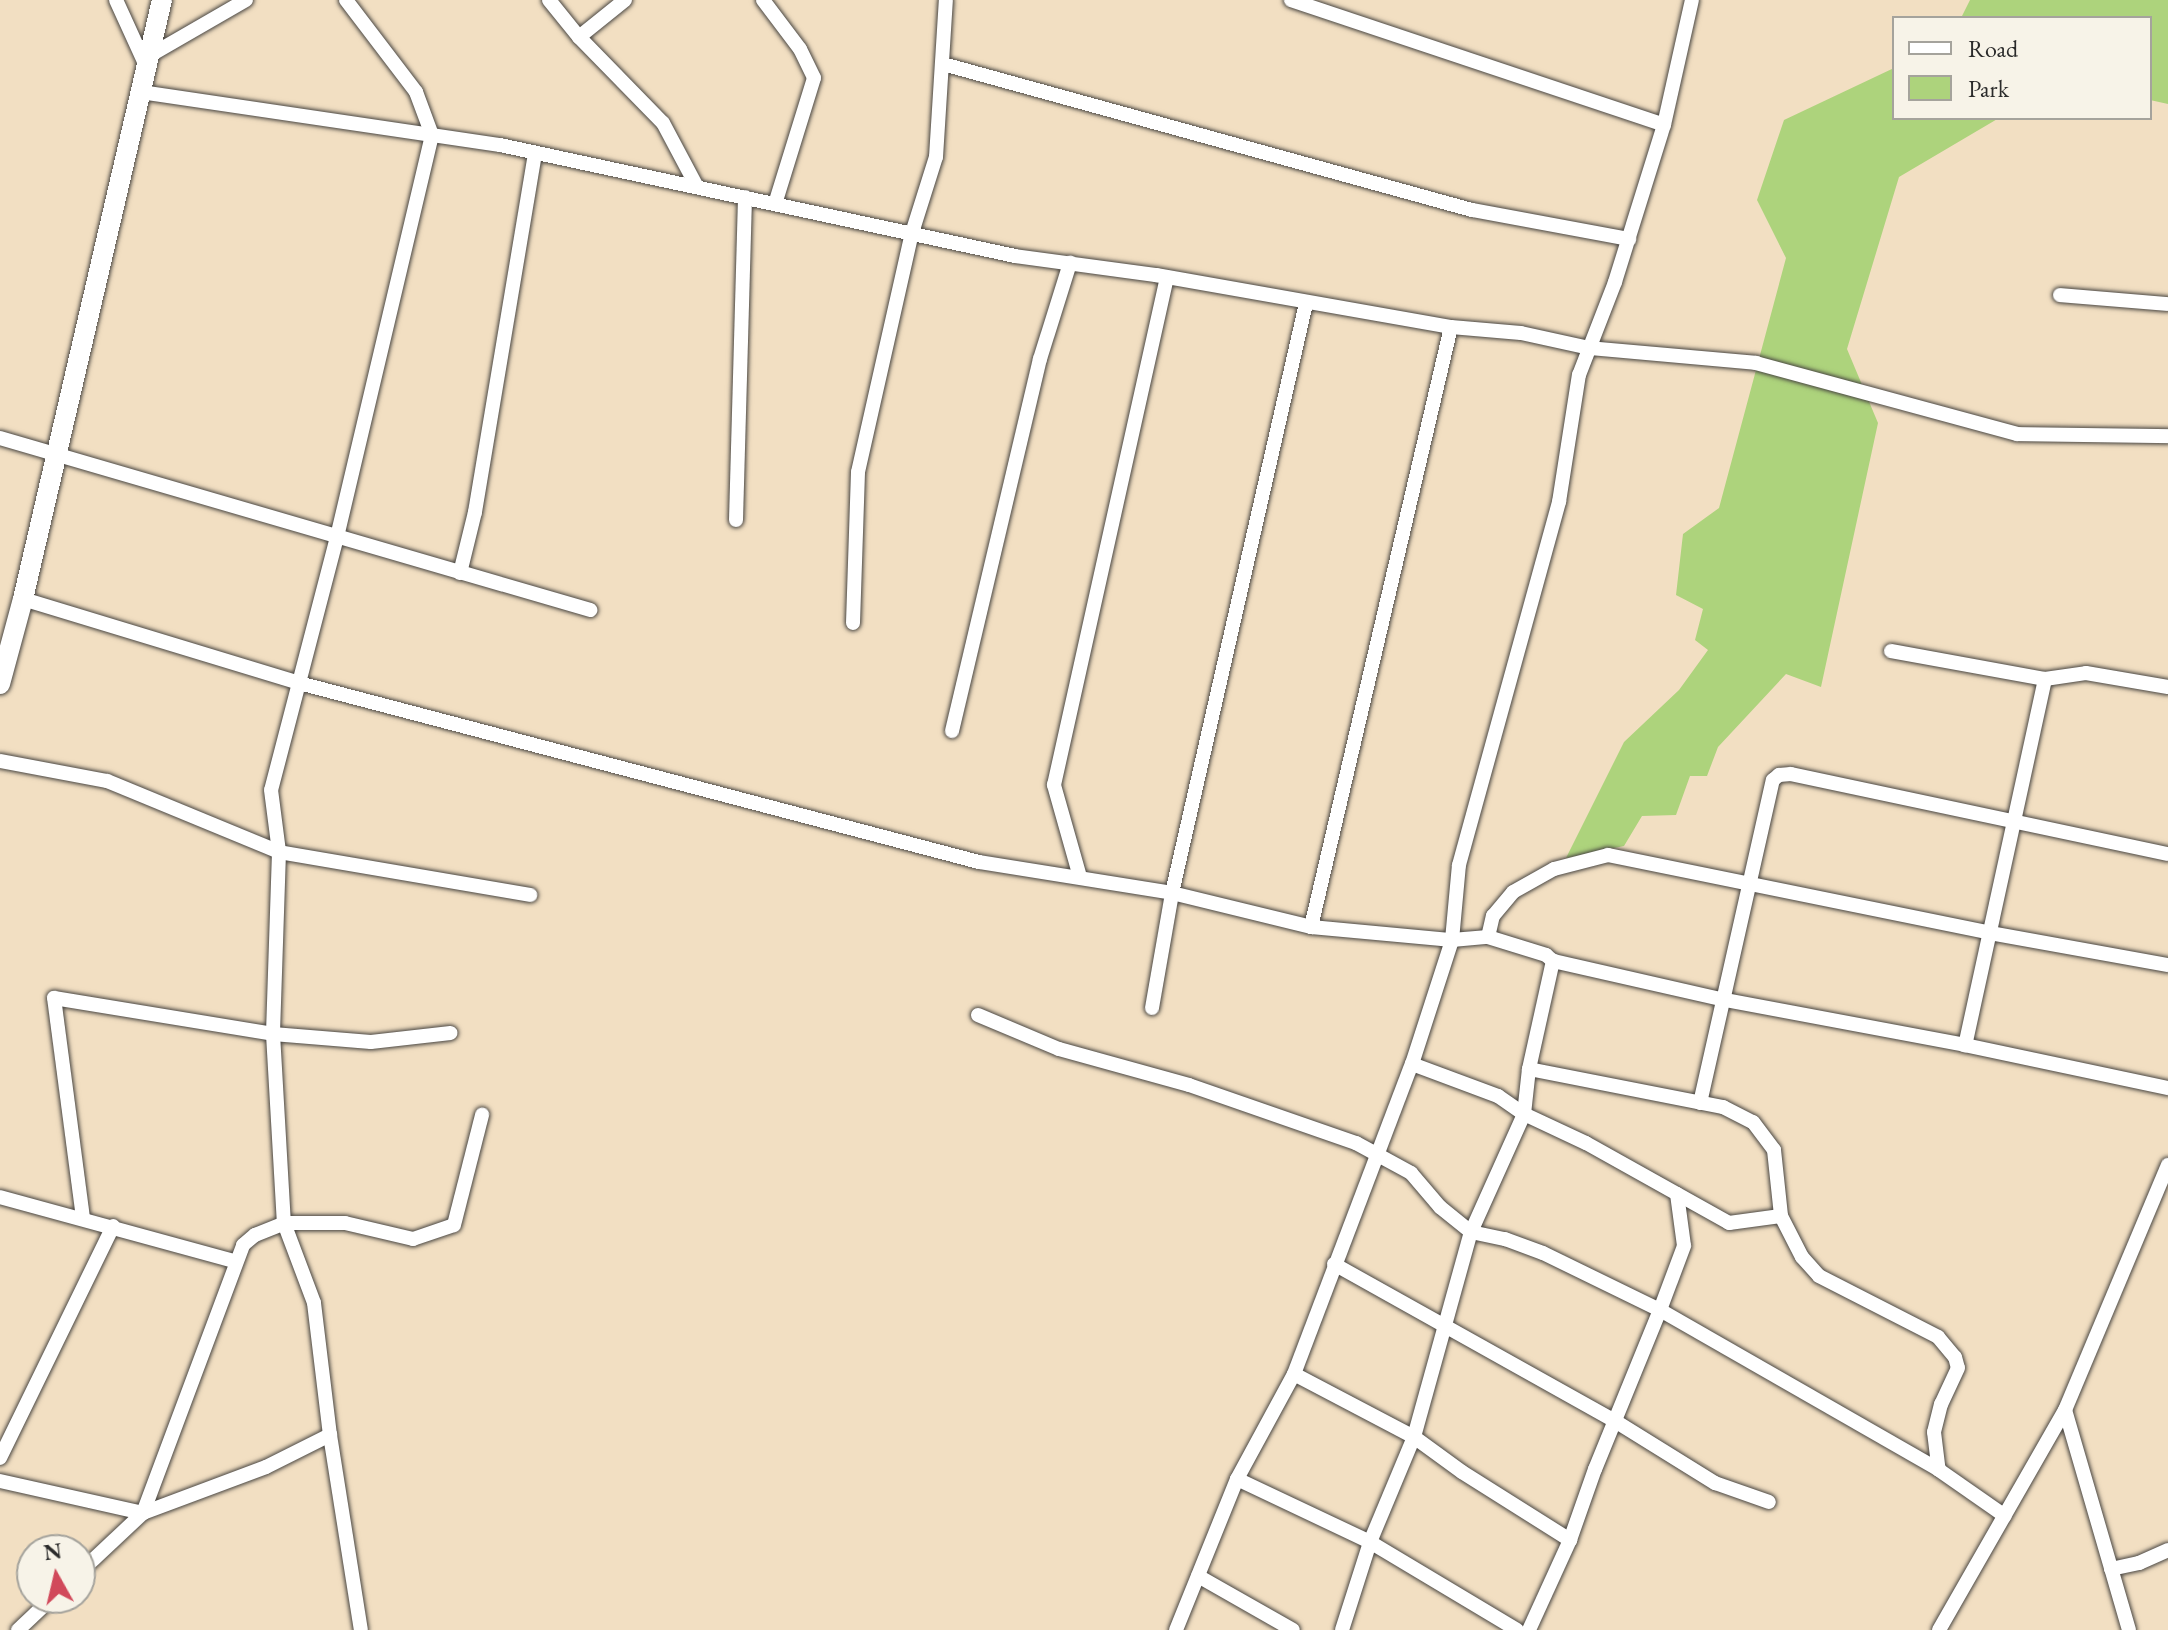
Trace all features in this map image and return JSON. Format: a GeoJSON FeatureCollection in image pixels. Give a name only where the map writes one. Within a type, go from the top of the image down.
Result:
{"type":"FeatureCollection","features":[{"type":"Feature","properties":{"kind":"highway"},"geometry":{"type":"LineString","coordinates":[[0,684],[23,599],[162,0]]}},
{"type":"Feature","properties":{"kind":"street"},"geometry":{"type":"LineString","coordinates":[[116,0],[148,62],[246,0]]}},
{"type":"Feature","properties":{"kind":"street"},"geometry":{"type":"LineString","coordinates":[[346,0],[416,92],[432,135],[337,537],[271,790],[279,852],[273,1034],[284,1223],[314,1303],[330,1435],[361,1630]]}},
{"type":"Feature","properties":{"kind":"street"},"geometry":{"type":"LineString","coordinates":[[549,0],[579,37],[663,123],[697,187]]}},
{"type":"Feature","properties":{"kind":"street"},"geometry":{"type":"LineString","coordinates":[[579,37],[625,0]]}},
{"type":"Feature","properties":{"kind":"street"},"geometry":{"type":"LineString","coordinates":[[763,0],[800,49],[814,78],[775,204]]}},
{"type":"Feature","properties":{"kind":"street"},"geometry":{"type":"LineString","coordinates":[[853,623],[858,472],[912,233],[936,157],[946,0]]}},
{"type":"Feature","properties":{"kind":"street"},"geometry":{"type":"LineString","coordinates":[[1291,0],[1664,125]]}},
{"type":"Feature","properties":{"kind":"street"},"geometry":{"type":"LineString","coordinates":[[1176,1630],[1237,1479],[1294,1374],[1412,1064],[1452,940],[1459,865],[1559,502],[1579,375],[1629,239],[1664,125],[1692,0]]}},
{"type":"Feature","properties":{"kind":"street"},"geometry":{"type":"LineString","coordinates":[[943,64],[1472,210],[1629,239]]}},
{"type":"Feature","properties":{"kind":"street"},"geometry":{"type":"LineString","coordinates":[[141,92],[535,153],[1015,256],[1167,277],[1451,327],[1521,333],[1589,348],[1756,363],[2017,434],[2168,436]]}},
{"type":"Feature","properties":{"kind":"street"},"geometry":{"type":"LineString","coordinates":[[460,573],[475,512],[535,153]]}},
{"type":"Feature","properties":{"kind":"street"},"geometry":{"type":"LineString","coordinates":[[736,520],[745,197]]}},
{"type":"Feature","properties":{"kind":"street"},"geometry":{"type":"LineString","coordinates":[[952,731],[1040,359],[1070,263]]}},
{"type":"Feature","properties":{"kind":"street"},"geometry":{"type":"LineString","coordinates":[[1080,877],[1054,785],[1167,277]]}},
{"type":"Feature","properties":{"kind":"street"},"geometry":{"type":"LineString","coordinates":[[2060,295],[2168,304]]}},
{"type":"Feature","properties":{"kind":"street"},"geometry":{"type":"LineString","coordinates":[[1152,1008],[1172,893],[1306,303]]}},
{"type":"Feature","properties":{"kind":"street"},"geometry":{"type":"LineString","coordinates":[[1311,927],[1451,327]]}},
{"type":"Feature","properties":{"kind":"street"},"geometry":{"type":"LineString","coordinates":[[0,438],[590,610]]}},
{"type":"Feature","properties":{"kind":"street"},"geometry":{"type":"LineString","coordinates":[[23,599],[299,683],[979,862],[1172,893],[1311,927],[1452,940],[1488,937],[1546,955],[1553,961],[1725,1000],[1965,1045],[2168,1088]]}},
{"type":"Feature","properties":{"kind":"street"},"geometry":{"type":"LineString","coordinates":[[1891,651],[2045,679],[2086,673],[2168,687]]}},
{"type":"Feature","properties":{"kind":"street"},"geometry":{"type":"LineString","coordinates":[[1965,1045],[2045,679]]}},
{"type":"Feature","properties":{"kind":"street"},"geometry":{"type":"LineString","coordinates":[[0,761],[107,781],[279,852],[530,895]]}},
{"type":"Feature","properties":{"kind":"street"},"geometry":{"type":"LineString","coordinates":[[1700,1103],[1773,780],[1779,775],[1791,774],[2168,854]]}},
{"type":"Feature","properties":{"kind":"street"},"geometry":{"type":"LineString","coordinates":[[1488,937],[1493,916],[1513,892],[1554,869],[1580,859],[1608,855],[1990,933],[2168,965]]}},
{"type":"Feature","properties":{"kind":"street"},"geometry":{"type":"LineString","coordinates":[[1342,1630],[1370,1542],[1414,1437],[1442,1327],[1471,1232],[1524,1114],[1529,1069],[1553,961]]}},
{"type":"Feature","properties":{"kind":"street"},"geometry":{"type":"LineString","coordinates":[[83,1218],[54,998],[273,1034],[371,1042],[450,1033]]}},
{"type":"Feature","properties":{"kind":"street"},"geometry":{"type":"LineString","coordinates":[[978,1015],[1059,1049],[1189,1085],[1356,1143],[1411,1173],[1440,1207],[1471,1232],[1505,1239],[1543,1253],[1660,1310],[1939,1470],[2005,1516]]}},
{"type":"Feature","properties":{"kind":"street"},"geometry":{"type":"LineString","coordinates":[[1412,1064],[1474,1084],[1524,1114],[1586,1143],[1729,1223],[1781,1216]]}},
{"type":"Feature","properties":{"kind":"street"},"geometry":{"type":"LineString","coordinates":[[1529,1069],[1723,1107],[1753,1122],[1774,1150],[1781,1216],[1802,1257],[1819,1276],[1938,1337],[1955,1357],[1958,1368],[1941,1404],[1934,1432],[1939,1470]]}},
{"type":"Feature","properties":{"kind":"street"},"geometry":{"type":"LineString","coordinates":[[143,1513],[234,1261],[243,1245],[255,1235],[284,1223],[345,1223],[413,1239],[454,1225],[482,1115]]}},
{"type":"Feature","properties":{"kind":"street"},"geometry":{"type":"LineString","coordinates":[[1939,1630],[2065,1410],[2168,1165]]}},
{"type":"Feature","properties":{"kind":"street"},"geometry":{"type":"LineString","coordinates":[[1529,1630],[1570,1540],[1684,1246],[1677,1194]]}},
{"type":"Feature","properties":{"kind":"street"},"geometry":{"type":"LineString","coordinates":[[0,1197],[234,1261]]}},
{"type":"Feature","properties":{"kind":"street"},"geometry":{"type":"LineString","coordinates":[[0,1458],[113,1226]]}},
{"type":"Feature","properties":{"kind":"street"},"geometry":{"type":"LineString","coordinates":[[1334,1264],[1615,1421],[1715,1483],[1769,1502]]}},
{"type":"Feature","properties":{"kind":"street"},"geometry":{"type":"LineString","coordinates":[[1294,1374],[1414,1437],[1462,1472],[1570,1540]]}},
{"type":"Feature","properties":{"kind":"street"},"geometry":{"type":"LineString","coordinates":[[2065,1410],[2129,1630]]}},
{"type":"Feature","properties":{"kind":"street"},"geometry":{"type":"LineString","coordinates":[[96,1557],[143,1513],[266,1467],[330,1435]]}},
{"type":"Feature","properties":{"kind":"street"},"geometry":{"type":"LineString","coordinates":[[1237,1479],[1370,1542],[1517,1630]]}},
{"type":"Feature","properties":{"kind":"street"},"geometry":{"type":"LineString","coordinates":[[0,1481],[143,1513]]}},
{"type":"Feature","properties":{"kind":"street"},"geometry":{"type":"LineString","coordinates":[[2111,1569],[2139,1563],[2168,1550]]}},
{"type":"Feature","properties":{"kind":"street"},"geometry":{"type":"LineString","coordinates":[[1198,1576],[1293,1630]]}},
{"type":"Feature","properties":{"kind":"street"},"geometry":{"type":"LineString","coordinates":[[18,1630],[35,1614]]}},
{"type":"Feature","properties":{"kind":"green space"},"geometry":{"type":"Polygon","coordinates":[[[1970,0],[2168,0],[2168,104],[2152,100],[2152,16],[1962,16],[1970,0]]]}},
{"type":"Feature","properties":{"kind":"green space"},"geometry":{"type":"Polygon","coordinates":[[[1892,69],[1892,120],[1996,120],[1899,177],[1847,349],[1878,423],[1821,687],[1786,674],[1718,747],[1707,776],[1690,776],[1676,815],[1642,816],[1624,846],[1566,858],[1624,742],[1679,690],[1708,650],[1695,640],[1703,609],[1676,595],[1683,534],[1719,508],[1786,258],[1757,200],[1784,120],[1892,69]]]}}]}
